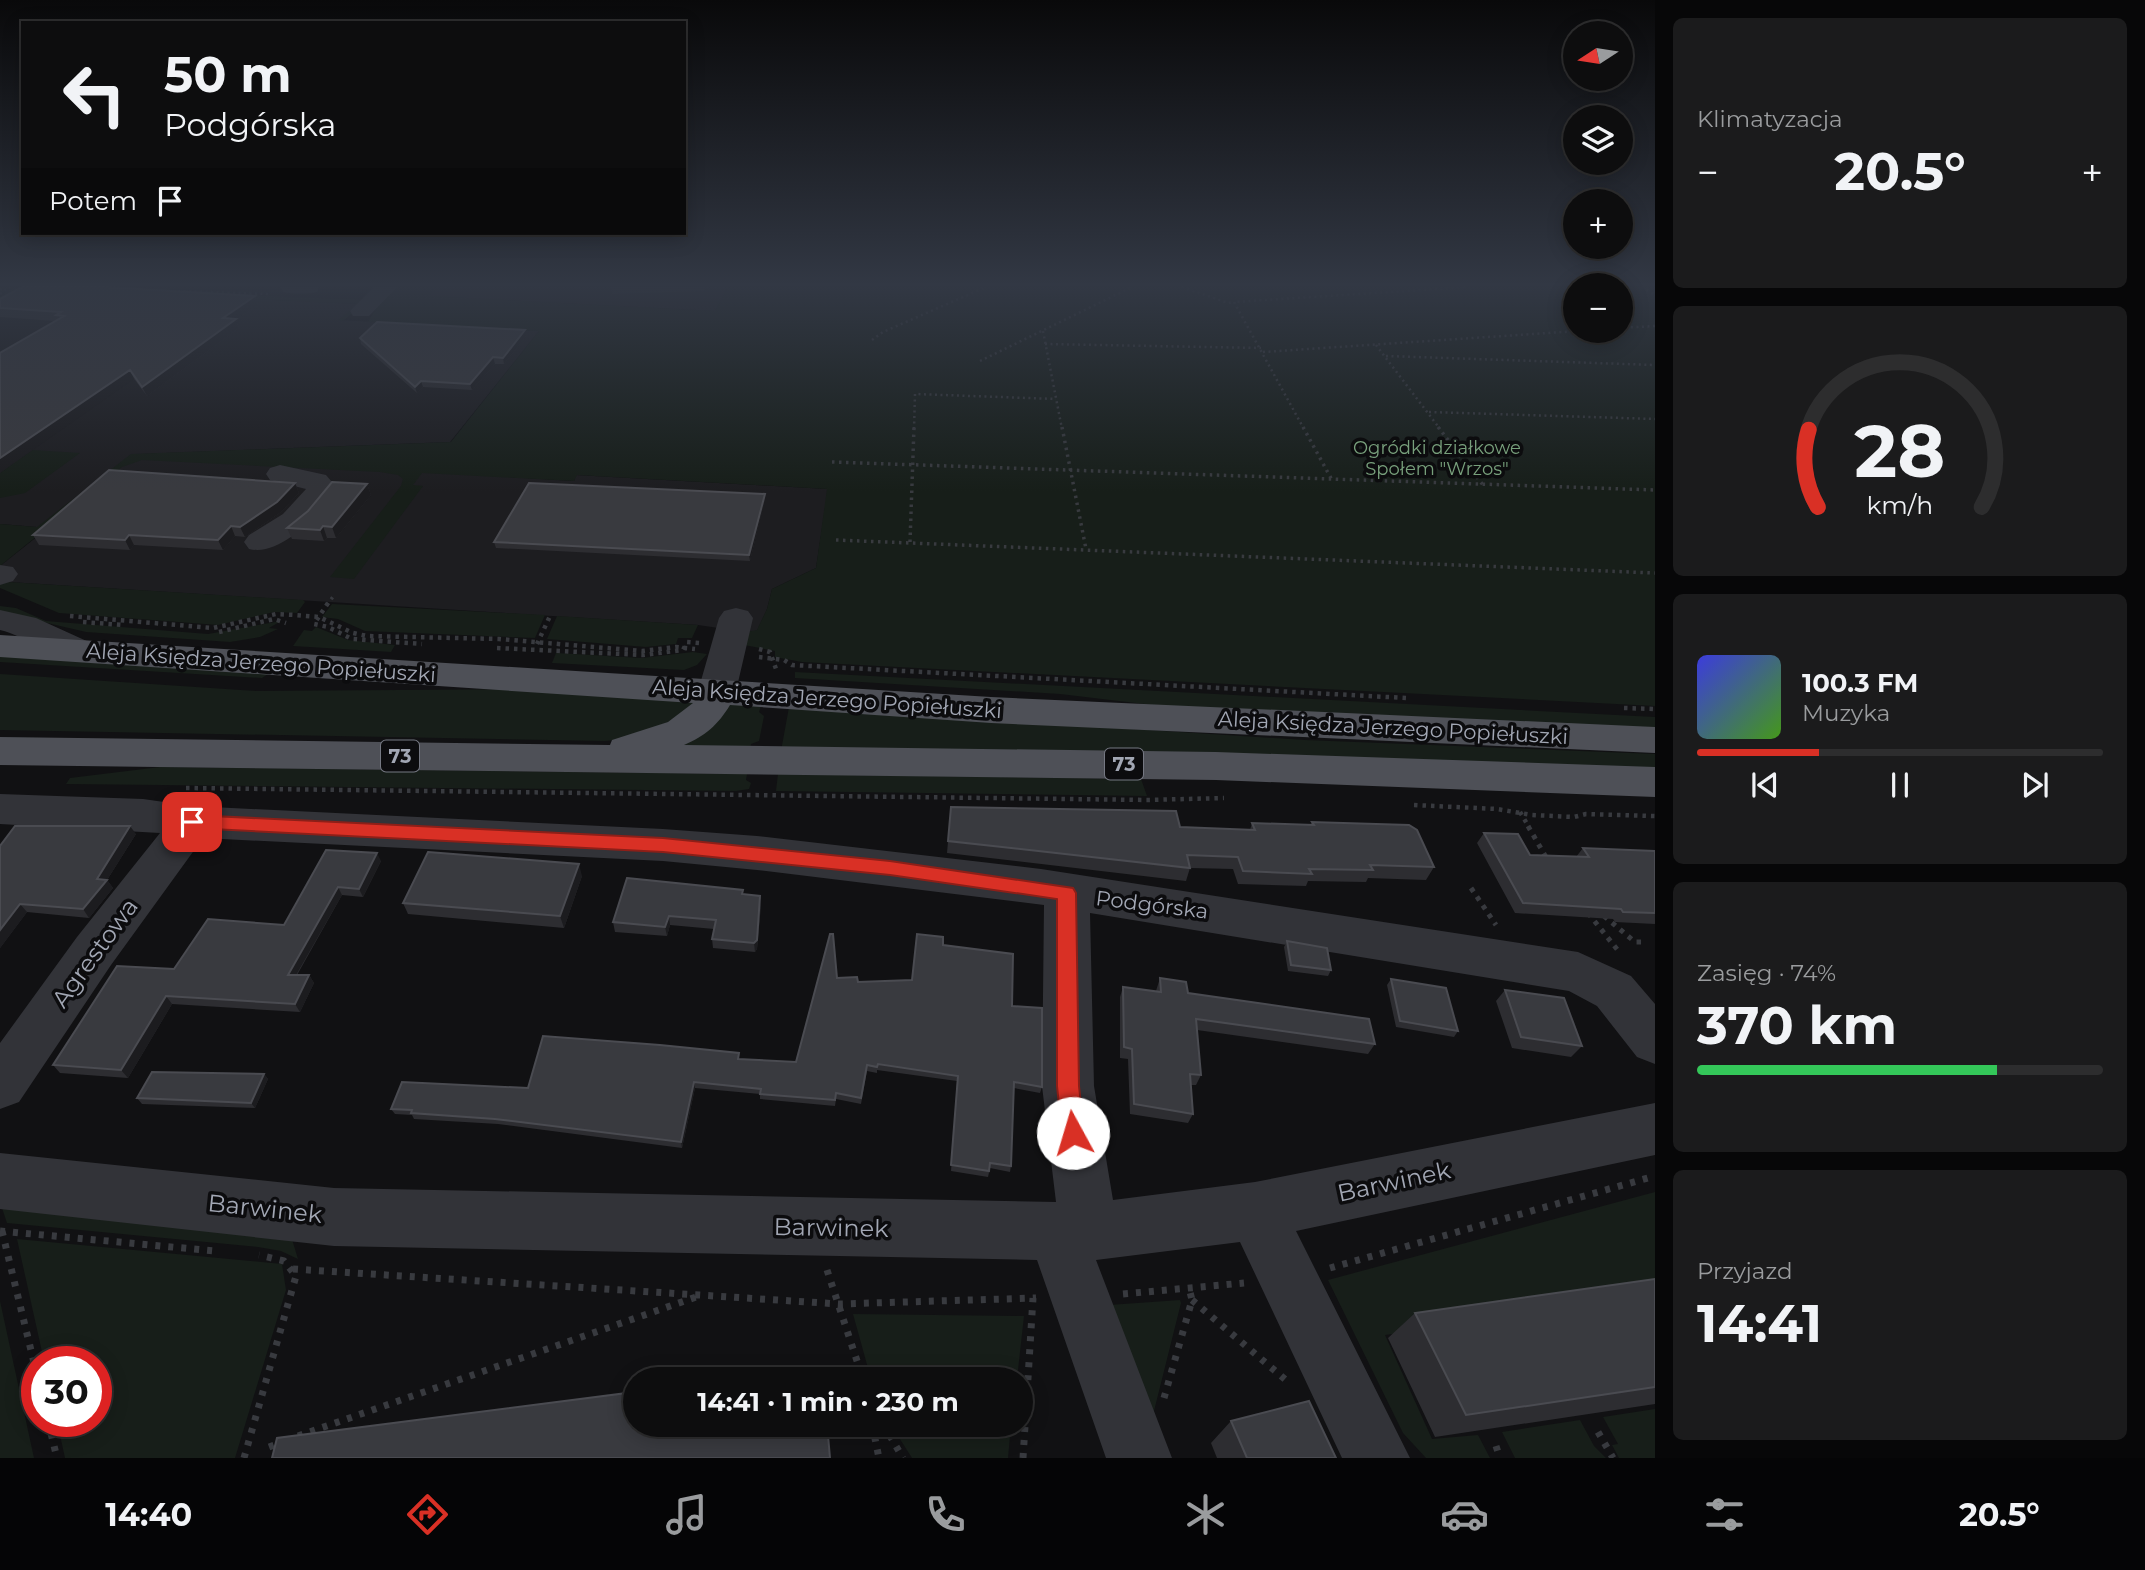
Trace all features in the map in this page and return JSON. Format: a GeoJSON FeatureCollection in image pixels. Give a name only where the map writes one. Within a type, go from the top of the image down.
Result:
{"type":"FeatureCollection","features":[{"type":"Feature","properties":{"kind":"main road","name":"Aleja Księdza Jerzego Popiełuszki"},"geometry":{"type":"LineString","coordinates":[[0,646],[67,629],[381,670],[991,710],[1655,740]]}},
{"type":"Feature","properties":{"kind":"main road"},"geometry":{"type":"LineString","coordinates":[[0,668],[258,685],[381,670]]}},
{"type":"Feature","properties":{"kind":"main road"},"geometry":{"type":"LineString","coordinates":[[593,758],[648,744],[690,727],[709,712],[717,691]]}},
{"type":"Feature","properties":{"kind":"main road","name":"Aleja Księdza Jerzego Popiełuszki"},"geometry":{"type":"LineString","coordinates":[[0,751],[1216,766],[1655,782]]}},
{"type":"Feature","properties":{"kind":"street"},"geometry":{"type":"LineString","coordinates":[[260,542],[294,520],[322,488],[318,482],[293,479],[280,474]]}},
{"type":"Feature","properties":{"kind":"street"},"geometry":{"type":"LineString","coordinates":[[717,691],[736,618]]}},
{"type":"Feature","properties":{"kind":"street"},"geometry":{"type":"LineString","coordinates":[[0,620],[67,629]]}},
{"type":"Feature","properties":{"kind":"street","name":"Podgórska"},"geometry":{"type":"LineString","coordinates":[[0,809],[131,814],[184,805],[663,845],[890,868],[1217,914],[1578,972],[1605,984],[1627,1005],[1655,1041]]}},
{"type":"Feature","properties":{"kind":"street","name":"Agrestowa"},"geometry":{"type":"LineString","coordinates":[[0,1085],[94,951],[184,805]]}},
{"type":"Feature","properties":{"kind":"street"},"geometry":{"type":"LineString","coordinates":[[1067,893],[1068,1086],[1080,1178],[1073,1232],[1082,1296],[1150,1433]]}},
{"type":"Feature","properties":{"kind":"street","name":"Barwinek"},"geometry":{"type":"LineString","coordinates":[[1,1214],[334,1217],[1073,1232],[1653,1166]]}},
{"type":"Feature","properties":{"kind":"street"},"geometry":{"type":"LineString","coordinates":[[1255,1211],[1377,1458]]}},
{"type":"Feature","properties":{"kind":"path"},"geometry":{"type":"LineString","coordinates":[[980,361],[993,355]]}},
{"type":"Feature","properties":{"kind":"path"},"geometry":{"type":"LineString","coordinates":[[1047,355],[1086,549]]}},
{"type":"Feature","properties":{"kind":"path"},"geometry":{"type":"LineString","coordinates":[[1265,355],[1333,481]]}},
{"type":"Feature","properties":{"kind":"path"},"geometry":{"type":"LineString","coordinates":[[1386,356],[1655,365]]}},
{"type":"Feature","properties":{"kind":"path"},"geometry":{"type":"LineString","coordinates":[[1386,356],[1483,485]]}},
{"type":"Feature","properties":{"kind":"path"},"geometry":{"type":"LineString","coordinates":[[910,542],[915,394],[1056,399]]}},
{"type":"Feature","properties":{"kind":"path"},"geometry":{"type":"LineString","coordinates":[[1429,412],[1655,419]]}},
{"type":"Feature","properties":{"kind":"path"},"geometry":{"type":"LineString","coordinates":[[832,462],[1655,490]]}},
{"type":"Feature","properties":{"kind":"path"},"geometry":{"type":"LineString","coordinates":[[836,540],[1655,573]]}},
{"type":"Feature","properties":{"kind":"path"},"geometry":{"type":"LineString","coordinates":[[314,624],[335,594]]}},
{"type":"Feature","properties":{"kind":"path"},"geometry":{"type":"LineString","coordinates":[[67,629],[213,628],[276,614],[319,617],[360,635],[458,636],[642,651],[696,649]]}},
{"type":"Feature","properties":{"kind":"path"},"geometry":{"type":"LineString","coordinates":[[533,650],[550,616]]}},
{"type":"Feature","properties":{"kind":"path"},"geometry":{"type":"LineString","coordinates":[[67,629],[215,632],[274,619],[284,620],[286,623]]}},
{"type":"Feature","properties":{"kind":"path"},"geometry":{"type":"LineString","coordinates":[[308,625],[328,627],[352,639],[427,645]]}},
{"type":"Feature","properties":{"kind":"path"},"geometry":{"type":"LineString","coordinates":[[493,648],[643,655],[683,650],[687,642],[697,642]]}},
{"type":"Feature","properties":{"kind":"path"},"geometry":{"type":"LineString","coordinates":[[755,649],[766,650],[776,668]]}},
{"type":"Feature","properties":{"kind":"path"},"geometry":{"type":"LineString","coordinates":[[755,657],[784,660],[792,665],[1411,698]]}},
{"type":"Feature","properties":{"kind":"path"},"geometry":{"type":"LineString","coordinates":[[1615,708],[1655,709]]}},
{"type":"Feature","properties":{"kind":"path"},"geometry":{"type":"LineString","coordinates":[[184,805],[771,792],[1147,800],[1230,797]]}},
{"type":"Feature","properties":{"kind":"path"},"geometry":{"type":"LineString","coordinates":[[1402,804],[1574,817],[1586,814],[1655,816]]}},
{"type":"Feature","properties":{"kind":"path"},"geometry":{"type":"LineString","coordinates":[[1520,812],[1530,807]]}},
{"type":"Feature","properties":{"kind":"path"},"geometry":{"type":"LineString","coordinates":[[1573,809],[1586,814]]}},
{"type":"Feature","properties":{"kind":"path"},"geometry":{"type":"LineString","coordinates":[[1520,812],[1537,846],[1551,865]]}},
{"type":"Feature","properties":{"kind":"path"},"geometry":{"type":"LineString","coordinates":[[1581,904],[1589,915],[1605,916],[1635,942],[1647,942]]}},
{"type":"Feature","properties":{"kind":"path"},"geometry":{"type":"LineString","coordinates":[[1322,1270],[1653,1166]]}},
{"type":"Feature","properties":{"kind":"path"},"geometry":{"type":"LineString","coordinates":[[31,1346],[1,1214],[231,1252]]}},
{"type":"Feature","properties":{"kind":"path"},"geometry":{"type":"LineString","coordinates":[[812,1227],[859,1367]]}},
{"type":"Feature","properties":{"kind":"path"},"geometry":{"type":"LineString","coordinates":[[244,1253],[284,1261],[296,1276],[244,1458]]}},
{"type":"Feature","properties":{"kind":"path"},"geometry":{"type":"LineString","coordinates":[[293,1269],[839,1304],[1045,1298]]}},
{"type":"Feature","properties":{"kind":"path"},"geometry":{"type":"LineString","coordinates":[[1112,1295],[1251,1282]]}},
{"type":"Feature","properties":{"kind":"path"},"geometry":{"type":"LineString","coordinates":[[1150,1433],[1192,1300],[1189,1288]]}},
{"type":"Feature","properties":{"kind":"path"},"geometry":{"type":"LineString","coordinates":[[269,1447],[701,1296]]}},
{"type":"Feature","properties":{"kind":"path"},"geometry":{"type":"LineString","coordinates":[[1023,1458],[1032,1298]]}},
{"type":"Feature","properties":{"kind":"path"},"geometry":{"type":"LineString","coordinates":[[1192,1300],[1294,1387]]}},
{"type":"Feature","properties":{"kind":"path"},"geometry":{"type":"LineString","coordinates":[[1598,1432],[1613,1458]]}},
{"type":"Feature","properties":{"kind":"path"},"geometry":{"type":"LineString","coordinates":[[52,1437],[57,1458]]}},
{"type":"Feature","properties":{"kind":"path"},"geometry":{"type":"LineString","coordinates":[[875,1437],[879,1458]]}},
{"type":"Feature","properties":{"kind":"path"},"geometry":{"type":"LineString","coordinates":[[891,1437],[903,1458]]}},
{"type":"Feature","properties":{"kind":"path"},"geometry":{"type":"LineString","coordinates":[[1496,1446],[1500,1458]]}},
{"type":"Feature","properties":{"kind":"shaded area"},"geometry":{"type":"Polygon","coordinates":[[[0,355],[520,355],[450,442],[141,454],[574,481],[576,475],[828,489],[816,568],[772,589],[757,631],[746,632],[698,625],[8,582],[0,566],[48,528],[0,524],[0,355]]]}},
{"type":"Feature","properties":{"kind":"green space","name":"Ogródki działkowe Społem \"Wrzos\""},"geometry":{"type":"Polygon","coordinates":[[[520,355],[1655,355],[1655,706],[802,662],[775,657],[775,651],[744,645],[746,632],[757,630],[767,609],[772,589],[816,568],[827,489],[577,475],[574,481],[422,473],[413,485],[423,486],[354,579],[330,577],[401,486],[403,479],[398,475],[142,460],[122,467],[0,566],[0,524],[37,527],[131,454],[451,442],[520,355]]]}},
{"type":"Feature","properties":{"kind":"green space"},"geometry":{"type":"Polygon","coordinates":[[[32,450],[80,453],[25,493],[0,498],[0,473],[32,450]]]}},
{"type":"Feature","properties":{"kind":"green space"},"geometry":{"type":"Polygon","coordinates":[[[8,582],[305,602],[297,613],[274,612],[218,625],[59,613],[0,588],[0,584],[8,582]]]}},
{"type":"Feature","properties":{"kind":"green space"},"geometry":{"type":"Polygon","coordinates":[[[332,604],[545,615],[535,638],[365,631],[338,619],[322,617],[332,604]]]}},
{"type":"Feature","properties":{"kind":"green space"},"geometry":{"type":"Polygon","coordinates":[[[0,606],[16,608],[46,621],[208,634],[281,621],[269,628],[278,629],[260,637],[230,642],[86,632],[0,612],[0,606]]]}},
{"type":"Feature","properties":{"kind":"green space"},"geometry":{"type":"Polygon","coordinates":[[[557,616],[698,625],[692,638],[678,638],[676,644],[646,647],[547,639],[557,616]]]}},
{"type":"Feature","properties":{"kind":"green space"},"geometry":{"type":"Polygon","coordinates":[[[316,627],[348,640],[395,645],[391,652],[293,646],[304,630],[312,631],[316,627]]]}},
{"type":"Feature","properties":{"kind":"green space"},"geometry":{"type":"Polygon","coordinates":[[[693,652],[707,654],[697,665],[684,670],[552,663],[556,653],[642,658],[693,652]]]}},
{"type":"Feature","properties":{"kind":"green space"},"geometry":{"type":"Polygon","coordinates":[[[0,656],[268,674],[262,678],[0,662],[0,656]]]}},
{"type":"Feature","properties":{"kind":"green space"},"geometry":{"type":"Polygon","coordinates":[[[795,672],[1655,717],[1655,728],[1178,708],[1060,694],[795,678],[795,672]]]}},
{"type":"Feature","properties":{"kind":"green space"},"geometry":{"type":"Polygon","coordinates":[[[0,674],[256,691],[529,689],[700,702],[693,712],[626,739],[605,741],[0,730],[0,674]]]}},
{"type":"Feature","properties":{"kind":"green space"},"geometry":{"type":"Polygon","coordinates":[[[728,704],[761,706],[759,712],[764,716],[759,741],[751,744],[750,751],[672,746],[728,704]]]}},
{"type":"Feature","properties":{"kind":"green space"},"geometry":{"type":"Polygon","coordinates":[[[789,707],[1305,740],[1655,754],[1655,769],[1310,756],[781,751],[789,707]]]}},
{"type":"Feature","properties":{"kind":"green space"},"geometry":{"type":"Polygon","coordinates":[[[160,767],[747,774],[746,780],[751,783],[749,789],[736,791],[66,784],[70,778],[160,767]]]}},
{"type":"Feature","properties":{"kind":"green space"},"geometry":{"type":"Polygon","coordinates":[[[778,774],[1141,779],[1147,796],[776,791],[778,774]]]}},
{"type":"Feature","properties":{"kind":"green space"},"geometry":{"type":"Polygon","coordinates":[[[1655,1192],[1655,1298],[1385,1335],[1432,1439],[1478,1435],[1490,1458],[1426,1458],[1403,1433],[1328,1280],[1655,1192]]]}},
{"type":"Feature","properties":{"kind":"green space"},"geometry":{"type":"Polygon","coordinates":[[[0,1202],[291,1236],[298,1259],[281,1251],[258,1247],[7,1223],[0,1202]]]}},
{"type":"Feature","properties":{"kind":"green space"},"geometry":{"type":"Polygon","coordinates":[[[17,1239],[282,1264],[286,1290],[235,1458],[65,1458],[60,1437],[112,1437],[112,1346],[41,1346],[17,1239]]]}},
{"type":"Feature","properties":{"kind":"green space"},"geometry":{"type":"Polygon","coordinates":[[[1180,1300],[1181,1303],[1149,1431],[1109,1305],[1180,1300]]]}},
{"type":"Feature","properties":{"kind":"green space"},"geometry":{"type":"Polygon","coordinates":[[[0,1301],[21,1398],[21,1437],[29,1437],[34,1458],[0,1458],[0,1301]]]}},
{"type":"Feature","properties":{"kind":"green space"},"geometry":{"type":"Polygon","coordinates":[[[853,1314],[1024,1316],[1018,1367],[868,1367],[853,1314]]]}},
{"type":"Feature","properties":{"kind":"green space"},"geometry":{"type":"Polygon","coordinates":[[[1655,1409],[1655,1458],[1619,1458],[1612,1445],[1618,1444],[1603,1417],[1655,1409]]]}},
{"type":"Feature","properties":{"kind":"green space"},"geometry":{"type":"Polygon","coordinates":[[[1580,1420],[1594,1446],[1606,1458],[1515,1458],[1502,1432],[1580,1420]]]}},
{"type":"Feature","properties":{"kind":"green space"},"geometry":{"type":"Polygon","coordinates":[[[899,1437],[1010,1437],[1008,1458],[912,1458],[899,1437]]]}},
{"type":"Feature","properties":{"kind":"building"},"geometry":{"type":"Polygon","coordinates":[[[0,355],[186,355],[142,387],[130,370],[0,458],[0,355]]]}},
{"type":"Feature","properties":{"kind":"building"},"geometry":{"type":"Polygon","coordinates":[[[379,355],[505,355],[503,358],[493,357],[470,384],[421,381],[415,387],[379,355]]]}},
{"type":"Feature","properties":{"kind":"building"},"geometry":{"type":"Polygon","coordinates":[[[109,470],[295,483],[277,502],[240,527],[231,526],[218,540],[129,535],[125,540],[33,535],[109,470]]]}},
{"type":"Feature","properties":{"kind":"building"},"geometry":{"type":"Polygon","coordinates":[[[332,482],[367,484],[332,527],[323,526],[320,530],[287,528],[308,511],[332,482]]]}},
{"type":"Feature","properties":{"kind":"building"},"geometry":{"type":"Polygon","coordinates":[[[529,483],[765,494],[749,555],[494,542],[529,483]]]}},
{"type":"Feature","properties":{"kind":"building"},"geometry":{"type":"Polygon","coordinates":[[[951,807],[1176,811],[1180,827],[1255,830],[1252,823],[1409,825],[1417,830],[1434,867],[1370,865],[1373,870],[1309,869],[1312,874],[1243,871],[1238,857],[1187,855],[1190,868],[948,841],[951,807]]]}},
{"type":"Feature","properties":{"kind":"building"},"geometry":{"type":"Polygon","coordinates":[[[15,826],[130,826],[97,879],[107,880],[83,909],[20,904],[0,930],[0,846],[15,826]]]}},
{"type":"Feature","properties":{"kind":"building"},"geometry":{"type":"Polygon","coordinates":[[[1484,833],[1518,834],[1530,855],[1589,857],[1583,848],[1655,851],[1655,913],[1523,903],[1484,833]]]}},
{"type":"Feature","properties":{"kind":"building"},"geometry":{"type":"Polygon","coordinates":[[[326,850],[377,853],[359,889],[338,887],[288,975],[309,975],[295,1004],[166,996],[121,1070],[53,1065],[117,966],[174,969],[208,919],[284,925],[326,850]]]}},
{"type":"Feature","properties":{"kind":"building"},"geometry":{"type":"Polygon","coordinates":[[[428,852],[579,864],[560,916],[403,903],[428,852]]]}},
{"type":"Feature","properties":{"kind":"building"},"geometry":{"type":"Polygon","coordinates":[[[627,878],[743,890],[742,894],[760,896],[757,940],[754,943],[712,939],[716,920],[669,916],[665,927],[613,922],[627,878]]]}},
{"type":"Feature","properties":{"kind":"building"},"geometry":{"type":"Polygon","coordinates":[[[830,934],[833,934],[837,978],[857,977],[858,982],[912,980],[917,934],[943,937],[943,945],[1013,954],[1012,1006],[1042,1008],[1042,1087],[1014,1082],[1011,1166],[990,1163],[989,1171],[951,1165],[958,1076],[878,1064],[877,1067],[867,1065],[861,1098],[836,1093],[835,1100],[760,1094],[761,1089],[694,1082],[681,1142],[391,1109],[402,1082],[528,1088],[543,1036],[739,1053],[738,1059],[796,1062],[830,934]]]}},
{"type":"Feature","properties":{"kind":"building"},"geometry":{"type":"Polygon","coordinates":[[[1287,941],[1327,948],[1331,970],[1291,965],[1287,941]]]}},
{"type":"Feature","properties":{"kind":"building"},"geometry":{"type":"Polygon","coordinates":[[[1160,978],[1186,982],[1188,993],[1369,1019],[1375,1044],[1196,1019],[1201,1075],[1190,1074],[1193,1114],[1134,1104],[1132,1049],[1124,1047],[1123,987],[1161,992],[1160,978]]]}},
{"type":"Feature","properties":{"kind":"building"},"geometry":{"type":"Polygon","coordinates":[[[1391,979],[1446,988],[1458,1031],[1400,1021],[1391,979]]]}},
{"type":"Feature","properties":{"kind":"building"},"geometry":{"type":"Polygon","coordinates":[[[1505,990],[1564,998],[1582,1046],[1521,1037],[1505,990]]]}},
{"type":"Feature","properties":{"kind":"building"},"geometry":{"type":"Polygon","coordinates":[[[152,1072],[264,1074],[251,1103],[137,1098],[152,1072]]]}},
{"type":"Feature","properties":{"kind":"building"},"geometry":{"type":"Polygon","coordinates":[[[1655,1279],[1655,1387],[1466,1415],[1415,1313],[1655,1279]]]}},
{"type":"Feature","properties":{"kind":"building"},"geometry":{"type":"Polygon","coordinates":[[[623,1394],[623,1437],[828,1437],[830,1458],[272,1458],[277,1438],[623,1394]]]}},
{"type":"Feature","properties":{"kind":"building"},"geometry":{"type":"Polygon","coordinates":[[[1309,1401],[1336,1458],[1247,1458],[1231,1421],[1309,1401]]]}},
{"type":"Feature","properties":{"kind":"route"},"geometry":{"type":"LineString","coordinates":[[192,822],[663,845],[890,868],[1041,887],[1067,893],[1068,1086],[1073,1133]]}}]}
